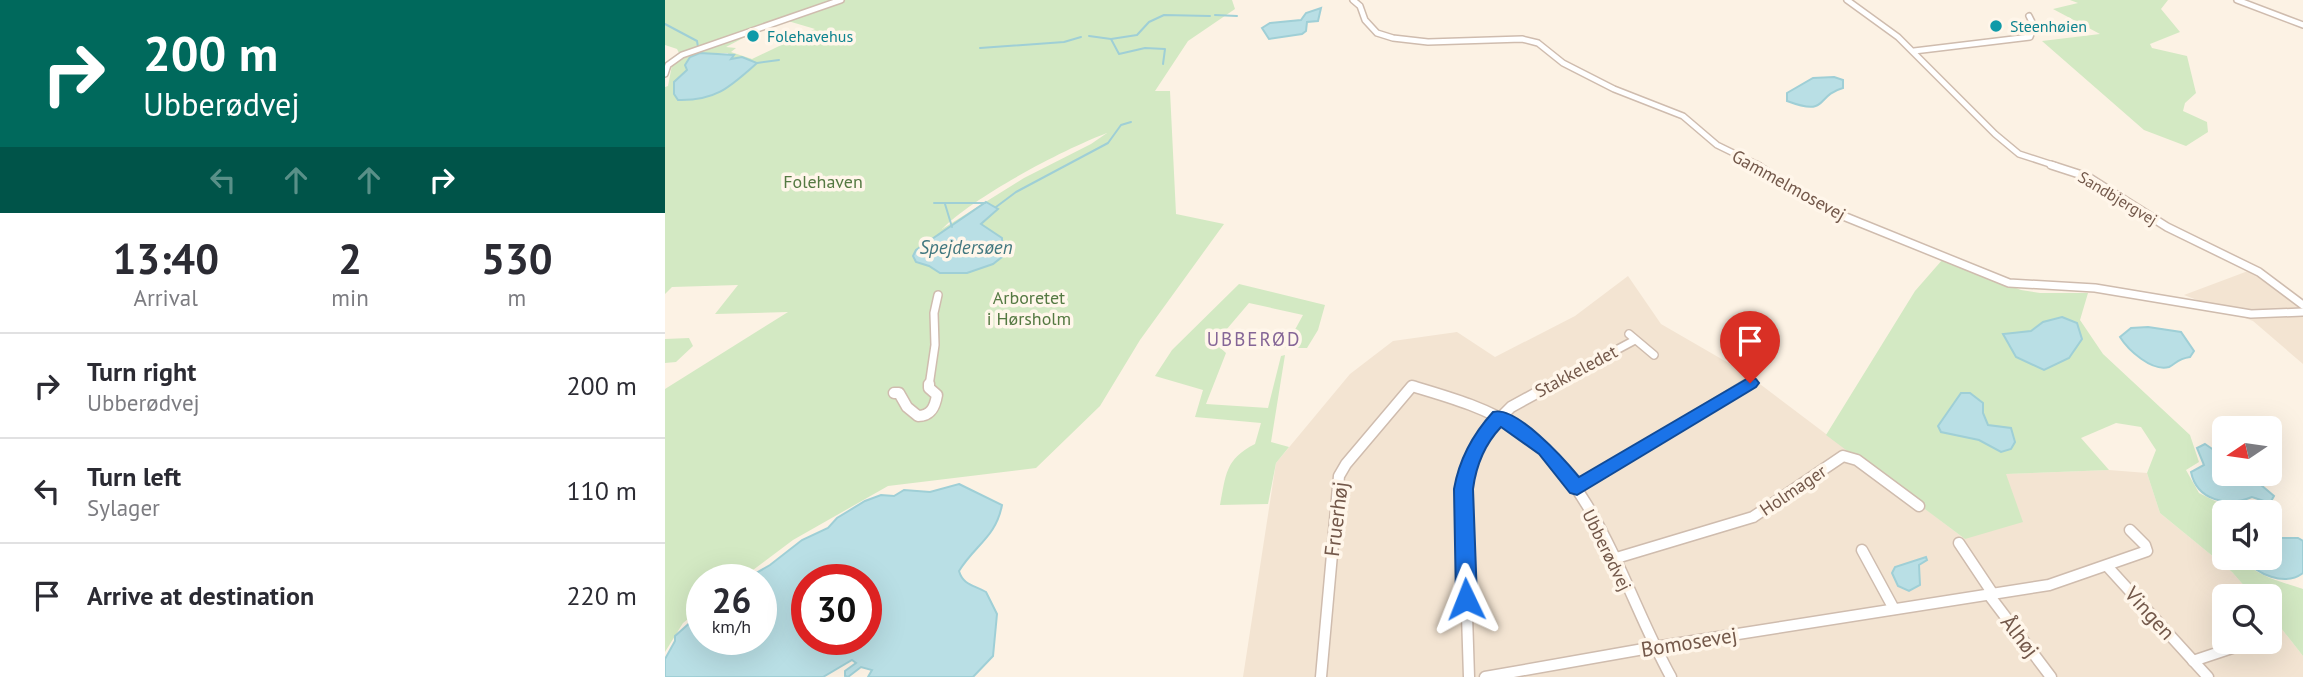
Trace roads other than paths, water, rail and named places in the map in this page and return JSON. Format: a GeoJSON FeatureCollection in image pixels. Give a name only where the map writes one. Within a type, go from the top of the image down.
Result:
{"type":"FeatureCollection","features":[{"type":"Feature","properties":{"kind":"street"},"geometry":{"type":"LineString","coordinates":[[665,74],[668,65],[682,55],[841,0]]}},
{"type":"Feature","properties":{"kind":"street","name":"Gammelmosevej"},"geometry":{"type":"LineString","coordinates":[[1353,0],[1360,6],[1366,20],[1377,33],[1393,38],[1428,42],[1522,39],[1538,43],[1563,63],[1614,89],[1683,116],[1717,145],[1778,176],[1826,209],[2009,282],[2036,287],[2095,288],[2259,316],[2303,312]]}},
{"type":"Feature","properties":{"kind":"street","name":"Sandbjergvej"},"geometry":{"type":"LineString","coordinates":[[1847,0],[1914,51],[1995,134],[2019,154],[2088,177],[2167,227],[2259,272],[2303,305]]}},
{"type":"Feature","properties":{"kind":"street"},"geometry":{"type":"LineString","coordinates":[[2237,0],[2303,25]]}},
{"type":"Feature","properties":{"kind":"street"},"geometry":{"type":"LineString","coordinates":[[1914,51],[2030,37],[2034,29],[2029,16]]}},
{"type":"Feature","properties":{"kind":"street"},"geometry":{"type":"LineString","coordinates":[[894,393],[899,393],[907,407],[918,416],[927,415],[933,409],[937,395],[929,388],[935,345],[934,313],[938,295]]}},
{"type":"Feature","properties":{"kind":"street","name":"Stakkeledet"},"geometry":{"type":"LineString","coordinates":[[1469,677],[1463,489],[1473,454],[1483,434],[1499,417],[1526,398],[1632,337],[1654,355]]}},
{"type":"Feature","properties":{"kind":"street"},"geometry":{"type":"LineString","coordinates":[[1577,488],[1750,383]]}},
{"type":"Feature","properties":{"kind":"street","name":"Ubberødvej"},"geometry":{"type":"LineString","coordinates":[[1412,386],[1499,417],[1545,449],[1577,488],[1671,677]]}},
{"type":"Feature","properties":{"kind":"street","name":"Fruerhøj"},"geometry":{"type":"LineString","coordinates":[[1321,677],[1339,476],[1346,464],[1412,386]]}},
{"type":"Feature","properties":{"kind":"street","name":"Holmager"},"geometry":{"type":"LineString","coordinates":[[1613,559],[1753,517],[1843,456],[1857,460],[1919,506]]}},
{"type":"Feature","properties":{"kind":"street","name":"Bomosevej"},"geometry":{"type":"LineString","coordinates":[[1485,677],[1655,647],[2049,585],[2147,551],[2145,545],[2130,530]]}},
{"type":"Feature","properties":{"kind":"street"},"geometry":{"type":"LineString","coordinates":[[1959,543],[1991,595]]}},
{"type":"Feature","properties":{"kind":"street"},"geometry":{"type":"LineString","coordinates":[[1862,550],[1894,609]]}},
{"type":"Feature","properties":{"kind":"street","name":"Vingen"},"geometry":{"type":"LineString","coordinates":[[2107,566],[2208,677]]}},
{"type":"Feature","properties":{"kind":"street","name":"Ålhøj"},"geometry":{"type":"LineString","coordinates":[[1991,595],[2051,677]]}},
{"type":"Feature","properties":{"kind":"street"},"geometry":{"type":"LineString","coordinates":[[2193,660],[2212,654]]}},
{"type":"Feature","properties":{"kind":"water"},"geometry":{"type":"Polygon","coordinates":[[[1321,8],[1318,21],[1307,22],[1306,31],[1302,34],[1269,39],[1262,28],[1270,23],[1301,20],[1306,13],[1321,8]]]}},
{"type":"Feature","properties":{"kind":"water"},"geometry":{"type":"Polygon","coordinates":[[[700,53],[734,55],[731,59],[742,57],[757,63],[722,91],[703,98],[678,100],[674,94],[674,82],[687,70],[685,65],[690,57],[700,53]]]}},
{"type":"Feature","properties":{"kind":"water"},"geometry":{"type":"Polygon","coordinates":[[[1834,77],[1843,80],[1843,88],[1820,104],[1810,107],[1787,101],[1787,93],[1813,78],[1834,77]]]}},
{"type":"Feature","properties":{"kind":"water","name":"Spejdersøen"},"geometry":{"type":"Polygon","coordinates":[[[986,202],[998,209],[981,224],[1002,238],[1002,257],[993,264],[967,273],[940,273],[916,262],[913,256],[916,250],[986,202]]]}},
{"type":"Feature","properties":{"kind":"water"},"geometry":{"type":"Polygon","coordinates":[[[2062,317],[2077,323],[2082,339],[2069,358],[2044,370],[2016,357],[2003,334],[2031,331],[2043,322],[2062,317]]]}},
{"type":"Feature","properties":{"kind":"water"},"geometry":{"type":"Polygon","coordinates":[[[2148,327],[2181,332],[2194,351],[2190,357],[2169,367],[2162,368],[2148,363],[2135,354],[2120,337],[2131,328],[2148,327]]]}},
{"type":"Feature","properties":{"kind":"water"},"geometry":{"type":"Polygon","coordinates":[[[1961,393],[1970,393],[1983,403],[1983,413],[1988,425],[2011,428],[2015,442],[2011,449],[2001,452],[1979,440],[1941,432],[1938,426],[1961,393]]]}},
{"type":"Feature","properties":{"kind":"water"},"geometry":{"type":"Polygon","coordinates":[[[2205,444],[2212,449],[2212,486],[2262,486],[2274,496],[2272,500],[2252,497],[2243,500],[2220,500],[2207,495],[2194,482],[2191,472],[2204,465],[2197,448],[2205,444]]]}},
{"type":"Feature","properties":{"kind":"water"},"geometry":{"type":"Polygon","coordinates":[[[959,484],[1002,505],[990,533],[959,571],[966,582],[986,592],[997,614],[993,656],[973,677],[868,677],[872,670],[861,667],[848,677],[845,676],[845,671],[856,663],[852,660],[823,677],[665,677],[665,659],[675,636],[686,626],[686,655],[777,655],[777,564],[771,564],[802,540],[828,528],[837,518],[865,501],[881,495],[894,496],[904,490],[930,492],[959,484]]]}},
{"type":"Feature","properties":{"kind":"water"},"geometry":{"type":"Polygon","coordinates":[[[2282,538],[2298,538],[2303,541],[2303,573],[2288,579],[2279,579],[2258,570],[2282,570],[2282,538]]]}},
{"type":"Feature","properties":{"kind":"water"},"geometry":{"type":"Polygon","coordinates":[[[1926,557],[1927,560],[1919,565],[1920,585],[1909,591],[1898,586],[1892,573],[1895,567],[1926,557]]]}},
{"type":"Feature","properties":{"kind":"waterway"},"geometry":{"type":"LineString","coordinates":[[1111,39],[1137,35],[1149,22],[1164,15],[1210,16]]}},
{"type":"Feature","properties":{"kind":"waterway"},"geometry":{"type":"LineString","coordinates":[[1215,15],[1237,16]]}},
{"type":"Feature","properties":{"kind":"waterway"},"geometry":{"type":"LineString","coordinates":[[665,24],[697,41],[698,47]]}},
{"type":"Feature","properties":{"kind":"waterway"},"geometry":{"type":"LineString","coordinates":[[1089,36],[1111,39]]}},
{"type":"Feature","properties":{"kind":"waterway"},"geometry":{"type":"LineString","coordinates":[[980,48],[1064,42],[1081,37]]}},
{"type":"Feature","properties":{"kind":"waterway"},"geometry":{"type":"LineString","coordinates":[[1111,39],[1119,54],[1145,48],[1165,49],[1163,64]]}},
{"type":"Feature","properties":{"kind":"waterway"},"geometry":{"type":"LineString","coordinates":[[757,63],[779,60]]}},
{"type":"Feature","properties":{"kind":"waterway"},"geometry":{"type":"LineString","coordinates":[[996,207],[1016,192],[1108,143],[1121,125],[1131,122]]}},
{"type":"Feature","properties":{"kind":"waterway"},"geometry":{"type":"LineString","coordinates":[[934,203],[985,203]]}},
{"type":"Feature","properties":{"kind":"waterway"},"geometry":{"type":"LineString","coordinates":[[945,204],[952,227]]}},
{"type":"Feature","properties":{"kind":"place","name":"Steenhøien"},"geometry":{"type":"Point","coordinates":[1996,26]}},
{"type":"Feature","properties":{"kind":"place","name":"Folehavehus"},"geometry":{"type":"Point","coordinates":[753,36]}},
{"type":"Feature","properties":{"kind":"district","name":"UBBERØD"},"geometry":{"type":"Point","coordinates":[1254,339]}},
{"type":"Feature","properties":{"kind":"park label","name":"Folehaven"},"geometry":{"type":"Point","coordinates":[823,181]}},
{"type":"Feature","properties":{"kind":"park label","name":"Arboretet i Hørsholm"},"geometry":{"type":"Point","coordinates":[1029,307]}}]}
